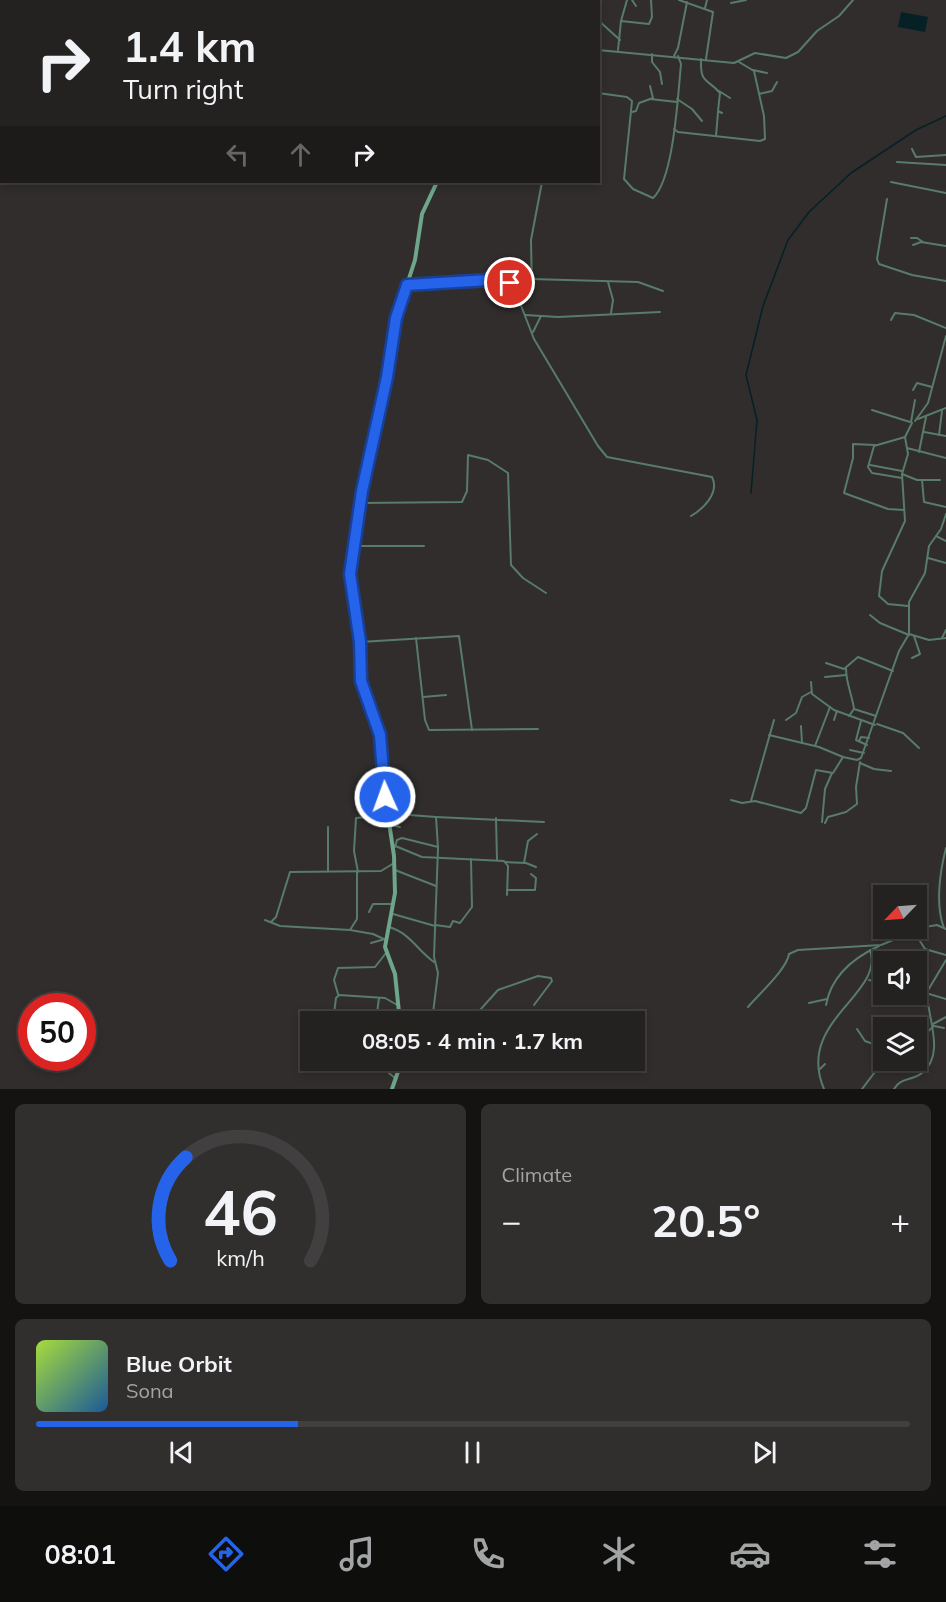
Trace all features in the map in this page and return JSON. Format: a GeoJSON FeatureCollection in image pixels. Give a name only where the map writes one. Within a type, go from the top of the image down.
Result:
{"type":"FeatureCollection","features":[{"type":"Feature","properties":{"kind":"main road"},"geometry":{"type":"LineString","coordinates":[[399,1011],[395,974],[386,953],[386,940],[395,903],[394,846],[380,735],[361,681],[360,642],[350,580],[360,502],[387,377],[396,318],[415,260],[422,214],[437,183]]}},
{"type":"Feature","properties":{"kind":"main road"},"geometry":{"type":"LineString","coordinates":[[392,1089],[399,1071]]}},
{"type":"Feature","properties":{"kind":"street"},"geometry":{"type":"LineString","coordinates":[[618,51],[621,21],[627,0]]}},
{"type":"Feature","properties":{"kind":"street"},"geometry":{"type":"LineString","coordinates":[[632,0],[636,6]]}},
{"type":"Feature","properties":{"kind":"street"},"geometry":{"type":"LineString","coordinates":[[621,21],[649,24],[652,17],[651,0]]}},
{"type":"Feature","properties":{"kind":"street"},"geometry":{"type":"LineString","coordinates":[[680,0],[714,13],[706,60]]}},
{"type":"Feature","properties":{"kind":"street"},"geometry":{"type":"LineString","coordinates":[[705,8],[707,0]]}},
{"type":"Feature","properties":{"kind":"street"},"geometry":{"type":"LineString","coordinates":[[731,3],[746,0]]}},
{"type":"Feature","properties":{"kind":"street"},"geometry":{"type":"LineString","coordinates":[[739,62],[755,53],[783,58],[793,56],[817,31],[839,16],[853,0]]}},
{"type":"Feature","properties":{"kind":"street"},"geometry":{"type":"LineString","coordinates":[[674,56],[687,2]]}},
{"type":"Feature","properties":{"kind":"street"},"geometry":{"type":"LineString","coordinates":[[600,22],[620,40]]}},
{"type":"Feature","properties":{"kind":"street"},"geometry":{"type":"LineString","coordinates":[[600,50],[739,62],[753,70],[767,73]]}},
{"type":"Feature","properties":{"kind":"street"},"geometry":{"type":"LineString","coordinates":[[652,54],[651,61],[660,72],[662,84]]}},
{"type":"Feature","properties":{"kind":"street"},"geometry":{"type":"LineString","coordinates":[[600,93],[630,98],[632,112],[624,179],[628,186],[651,198],[657,195],[665,174],[674,129],[681,64],[678,56]]}},
{"type":"Feature","properties":{"kind":"street"},"geometry":{"type":"LineString","coordinates":[[701,59],[703,79],[730,98]]}},
{"type":"Feature","properties":{"kind":"street"},"geometry":{"type":"LineString","coordinates":[[674,129],[760,141],[765,139],[753,70]]}},
{"type":"Feature","properties":{"kind":"street"},"geometry":{"type":"LineString","coordinates":[[759,94],[772,91],[777,82]]}},
{"type":"Feature","properties":{"kind":"street"},"geometry":{"type":"LineString","coordinates":[[650,86],[653,97],[650,99]]}},
{"type":"Feature","properties":{"kind":"street"},"geometry":{"type":"LineString","coordinates":[[716,136],[720,112],[719,91]]}},
{"type":"Feature","properties":{"kind":"street"},"geometry":{"type":"LineString","coordinates":[[632,112],[636,111],[639,104],[650,99],[677,100],[692,110],[702,121]]}},
{"type":"Feature","properties":{"kind":"street"},"geometry":{"type":"LineString","coordinates":[[912,149],[916,157],[946,156]]}},
{"type":"Feature","properties":{"kind":"street"},"geometry":{"type":"LineString","coordinates":[[897,162],[946,165]]}},
{"type":"Feature","properties":{"kind":"street"},"geometry":{"type":"LineString","coordinates":[[891,182],[946,193]]}},
{"type":"Feature","properties":{"kind":"street"},"geometry":{"type":"LineString","coordinates":[[520,297],[532,292],[531,240],[542,183]]}},
{"type":"Feature","properties":{"kind":"street"},"geometry":{"type":"LineString","coordinates":[[887,199],[877,260],[879,264],[912,275],[946,281]]}},
{"type":"Feature","properties":{"kind":"street"},"geometry":{"type":"LineString","coordinates":[[911,238],[917,238],[923,242]]}},
{"type":"Feature","properties":{"kind":"street"},"geometry":{"type":"LineString","coordinates":[[913,244],[923,242],[945,246],[946,241]]}},
{"type":"Feature","properties":{"kind":"street"},"geometry":{"type":"LineString","coordinates":[[407,283],[436,277],[524,278],[531,275]]}},
{"type":"Feature","properties":{"kind":"street"},"geometry":{"type":"LineString","coordinates":[[520,297],[532,280]]}},
{"type":"Feature","properties":{"kind":"street"},"geometry":{"type":"LineString","coordinates":[[532,280],[638,282],[663,291]]}},
{"type":"Feature","properties":{"kind":"street"},"geometry":{"type":"LineString","coordinates":[[407,283],[504,281],[513,285],[520,297],[532,334],[598,446],[607,457],[712,477],[714,484],[710,499],[690,516]]}},
{"type":"Feature","properties":{"kind":"street"},"geometry":{"type":"LineString","coordinates":[[608,281],[613,300],[611,314]]}},
{"type":"Feature","properties":{"kind":"street"},"geometry":{"type":"LineString","coordinates":[[525,315],[660,312]]}},
{"type":"Feature","properties":{"kind":"street"},"geometry":{"type":"LineString","coordinates":[[891,320],[895,313],[914,315],[946,328]]}},
{"type":"Feature","properties":{"kind":"street"},"geometry":{"type":"LineString","coordinates":[[532,334],[541,316]]}},
{"type":"Feature","properties":{"kind":"street"},"geometry":{"type":"LineString","coordinates":[[908,606],[888,604],[879,597],[882,571],[904,520],[902,474],[908,459],[905,437],[928,403],[946,336]]}},
{"type":"Feature","properties":{"kind":"street"},"geometry":{"type":"LineString","coordinates":[[913,390],[918,383],[932,387]]}},
{"type":"Feature","properties":{"kind":"street"},"geometry":{"type":"LineString","coordinates":[[913,422],[915,400]]}},
{"type":"Feature","properties":{"kind":"street"},"geometry":{"type":"LineString","coordinates":[[872,410],[913,422],[946,408]]}},
{"type":"Feature","properties":{"kind":"street"},"geometry":{"type":"LineString","coordinates":[[939,435],[942,411]]}},
{"type":"Feature","properties":{"kind":"street"},"geometry":{"type":"LineString","coordinates":[[919,452],[926,416]]}},
{"type":"Feature","properties":{"kind":"street"},"geometry":{"type":"LineString","coordinates":[[924,432],[946,436]]}},
{"type":"Feature","properties":{"kind":"street"},"geometry":{"type":"LineString","coordinates":[[904,510],[888,509],[843,494],[853,458],[853,444],[875,445],[905,437]]}},
{"type":"Feature","properties":{"kind":"street"},"geometry":{"type":"LineString","coordinates":[[875,445],[868,464],[869,471],[902,474]]}},
{"type":"Feature","properties":{"kind":"street"},"geometry":{"type":"LineString","coordinates":[[907,448],[946,459]]}},
{"type":"Feature","properties":{"kind":"street"},"geometry":{"type":"LineString","coordinates":[[360,502],[462,502],[466,491],[468,454],[488,460],[505,469],[509,477],[510,563],[519,575],[546,593]]}},
{"type":"Feature","properties":{"kind":"street"},"geometry":{"type":"LineString","coordinates":[[868,464],[922,480],[940,480]]}},
{"type":"Feature","properties":{"kind":"street"},"geometry":{"type":"LineString","coordinates":[[922,480],[924,502],[946,507]]}},
{"type":"Feature","properties":{"kind":"street"},"geometry":{"type":"LineString","coordinates":[[843,757],[825,789],[824,823],[828,817],[848,811],[857,804],[859,761],[878,716],[899,651],[909,635],[908,606],[926,573],[929,546],[946,514]]}},
{"type":"Feature","properties":{"kind":"street"},"geometry":{"type":"LineString","coordinates":[[936,536],[946,541]]}},
{"type":"Feature","properties":{"kind":"street"},"geometry":{"type":"LineString","coordinates":[[353,546],[424,546]]}},
{"type":"Feature","properties":{"kind":"street"},"geometry":{"type":"LineString","coordinates":[[928,558],[946,563]]}},
{"type":"Feature","properties":{"kind":"street"},"geometry":{"type":"LineString","coordinates":[[870,615],[880,623],[909,635],[929,640],[944,638],[946,630]]}},
{"type":"Feature","properties":{"kind":"street"},"geometry":{"type":"LineString","coordinates":[[912,658],[920,654],[914,636]]}},
{"type":"Feature","properties":{"kind":"street"},"geometry":{"type":"LineString","coordinates":[[360,642],[460,637],[472,730]]}},
{"type":"Feature","properties":{"kind":"street"},"geometry":{"type":"LineString","coordinates":[[416,638],[429,730],[538,729]]}},
{"type":"Feature","properties":{"kind":"street"},"geometry":{"type":"LineString","coordinates":[[849,716],[854,709],[846,668],[858,657],[893,672]]}},
{"type":"Feature","properties":{"kind":"street"},"geometry":{"type":"LineString","coordinates":[[826,663],[846,668]]}},
{"type":"Feature","properties":{"kind":"street"},"geometry":{"type":"LineString","coordinates":[[825,677],[846,675]]}},
{"type":"Feature","properties":{"kind":"street"},"geometry":{"type":"LineString","coordinates":[[811,682],[811,692]]}},
{"type":"Feature","properties":{"kind":"street"},"geometry":{"type":"LineString","coordinates":[[811,692],[837,711],[861,721],[903,733],[919,748]]}},
{"type":"Feature","properties":{"kind":"street"},"geometry":{"type":"LineString","coordinates":[[786,720],[796,712],[803,695],[811,692]]}},
{"type":"Feature","properties":{"kind":"street"},"geometry":{"type":"LineString","coordinates":[[423,697],[446,695]]}},
{"type":"Feature","properties":{"kind":"street"},"geometry":{"type":"LineString","coordinates":[[815,746],[830,707]]}},
{"type":"Feature","properties":{"kind":"street"},"geometry":{"type":"LineString","coordinates":[[854,709],[878,716]]}},
{"type":"Feature","properties":{"kind":"street"},"geometry":{"type":"LineString","coordinates":[[834,720],[837,711]]}},
{"type":"Feature","properties":{"kind":"street"},"geometry":{"type":"LineString","coordinates":[[751,801],[767,754],[769,735],[774,720]]}},
{"type":"Feature","properties":{"kind":"street"},"geometry":{"type":"LineString","coordinates":[[861,721],[856,735],[858,741],[867,745]]}},
{"type":"Feature","properties":{"kind":"street"},"geometry":{"type":"LineString","coordinates":[[801,726],[802,743]]}},
{"type":"Feature","properties":{"kind":"street"},"geometry":{"type":"LineString","coordinates":[[769,735],[815,746],[859,761],[874,769],[891,771]]}},
{"type":"Feature","properties":{"kind":"street"},"geometry":{"type":"LineString","coordinates":[[858,741],[861,736],[869,738]]}},
{"type":"Feature","properties":{"kind":"street"},"geometry":{"type":"LineString","coordinates":[[850,750],[864,753]]}},
{"type":"Feature","properties":{"kind":"street"},"geometry":{"type":"LineString","coordinates":[[732,800],[751,801],[801,813],[806,808],[816,770],[832,773]]}},
{"type":"Feature","properties":{"kind":"street"},"geometry":{"type":"LineString","coordinates":[[350,930],[357,919],[358,872],[354,851],[355,819],[367,815],[496,818],[544,822]]}},
{"type":"Feature","properties":{"kind":"street"},"geometry":{"type":"LineString","coordinates":[[433,1011],[438,973],[434,962],[438,859],[438,822],[435,817]]}},
{"type":"Feature","properties":{"kind":"street"},"geometry":{"type":"LineString","coordinates":[[496,818],[497,860]]}},
{"type":"Feature","properties":{"kind":"street"},"geometry":{"type":"LineString","coordinates":[[390,825],[400,827]]}},
{"type":"Feature","properties":{"kind":"street"},"geometry":{"type":"LineString","coordinates":[[328,827],[328,871]]}},
{"type":"Feature","properties":{"kind":"street"},"geometry":{"type":"LineString","coordinates":[[524,863],[528,841],[537,834]]}},
{"type":"Feature","properties":{"kind":"street"},"geometry":{"type":"LineString","coordinates":[[438,847],[402,838],[397,840],[394,846],[419,856],[438,859],[497,860],[524,863],[536,867]]}},
{"type":"Feature","properties":{"kind":"street"},"geometry":{"type":"LineString","coordinates":[[927,927],[945,928],[939,909],[946,848]]}},
{"type":"Feature","properties":{"kind":"street"},"geometry":{"type":"LineString","coordinates":[[393,914],[435,925],[450,927],[453,921],[460,923],[466,911],[472,908],[471,859]]}},
{"type":"Feature","properties":{"kind":"street"},"geometry":{"type":"LineString","coordinates":[[505,862],[507,895]]}},
{"type":"Feature","properties":{"kind":"street"},"geometry":{"type":"LineString","coordinates":[[271,922],[276,918],[290,872],[384,871],[394,863]]}},
{"type":"Feature","properties":{"kind":"street"},"geometry":{"type":"LineString","coordinates":[[394,870],[436,886]]}},
{"type":"Feature","properties":{"kind":"street"},"geometry":{"type":"LineString","coordinates":[[507,890],[535,890],[536,880],[531,874]]}},
{"type":"Feature","properties":{"kind":"street"},"geometry":{"type":"LineString","coordinates":[[369,912],[373,904],[385,906],[395,903]]}},
{"type":"Feature","properties":{"kind":"street"},"geometry":{"type":"LineString","coordinates":[[265,920],[286,927],[350,930],[373,934],[386,940]]}},
{"type":"Feature","properties":{"kind":"street"},"geometry":{"type":"LineString","coordinates":[[389,927],[415,942],[421,952],[434,962]]}},
{"type":"Feature","properties":{"kind":"street"},"geometry":{"type":"LineString","coordinates":[[826,1005],[832,982],[854,960],[894,939]]}},
{"type":"Feature","properties":{"kind":"street"},"geometry":{"type":"LineString","coordinates":[[916,939],[925,949],[946,955]]}},
{"type":"Feature","properties":{"kind":"street"},"geometry":{"type":"LineString","coordinates":[[371,943],[386,940]]}},
{"type":"Feature","properties":{"kind":"street"},"geometry":{"type":"LineString","coordinates":[[747,1007],[767,989],[791,952],[804,948],[881,945]]}},
{"type":"Feature","properties":{"kind":"street"},"geometry":{"type":"LineString","coordinates":[[824,1089],[819,1071],[822,1045],[830,1024],[868,980],[873,965],[870,950]]}},
{"type":"Feature","properties":{"kind":"street"},"geometry":{"type":"LineString","coordinates":[[334,1011],[338,995],[334,980],[338,968],[375,967],[386,953]]}},
{"type":"Feature","properties":{"kind":"street"},"geometry":{"type":"LineString","coordinates":[[894,1089],[901,1081],[922,1073],[932,1062],[936,1049],[927,994],[946,960]]}},
{"type":"Feature","properties":{"kind":"street"},"geometry":{"type":"LineString","coordinates":[[479,1011],[498,990],[538,976],[551,978],[552,981],[544,994],[534,1005]]}},
{"type":"Feature","properties":{"kind":"street"},"geometry":{"type":"LineString","coordinates":[[868,980],[873,981]]}},
{"type":"Feature","properties":{"kind":"street"},"geometry":{"type":"LineString","coordinates":[[927,994],[946,999]]}},
{"type":"Feature","properties":{"kind":"street"},"geometry":{"type":"LineString","coordinates":[[338,995],[388,999],[399,1008],[419,1011]]}},
{"type":"Feature","properties":{"kind":"street"},"geometry":{"type":"LineString","coordinates":[[376,1011],[378,998]]}},
{"type":"Feature","properties":{"kind":"street"},"geometry":{"type":"LineString","coordinates":[[809,1003],[827,999]]}},
{"type":"Feature","properties":{"kind":"street"},"geometry":{"type":"LineString","coordinates":[[927,1031],[946,1017]]}},
{"type":"Feature","properties":{"kind":"street"},"geometry":{"type":"LineString","coordinates":[[933,1025],[944,1028]]}},
{"type":"Feature","properties":{"kind":"street"},"geometry":{"type":"LineString","coordinates":[[857,1029],[865,1041],[873,1044]]}},
{"type":"Feature","properties":{"kind":"street"},"geometry":{"type":"LineString","coordinates":[[819,1071],[825,1064]]}},
{"type":"Feature","properties":{"kind":"street"},"geometry":{"type":"LineString","coordinates":[[386,1071],[397,1080]]}},
{"type":"Feature","properties":{"kind":"street"},"geometry":{"type":"LineString","coordinates":[[862,1089],[876,1071]]}},
{"type":"Feature","properties":{"kind":"water"},"geometry":{"type":"Polygon","coordinates":[[[901,12],[928,17],[925,32],[898,27],[901,12]]]}},
{"type":"Feature","properties":{"kind":"waterway"},"geometry":{"type":"LineString","coordinates":[[751,493],[757,420],[746,375],[763,306],[788,240],[809,212],[851,173],[916,130],[946,116]]}},
{"type":"Feature","properties":{"kind":"route"},"geometry":{"type":"LineString","coordinates":[[385,797],[380,735],[361,681],[360,642],[350,574],[362,491],[387,377],[396,318],[407,285],[489,280],[510,283]]}}]}
